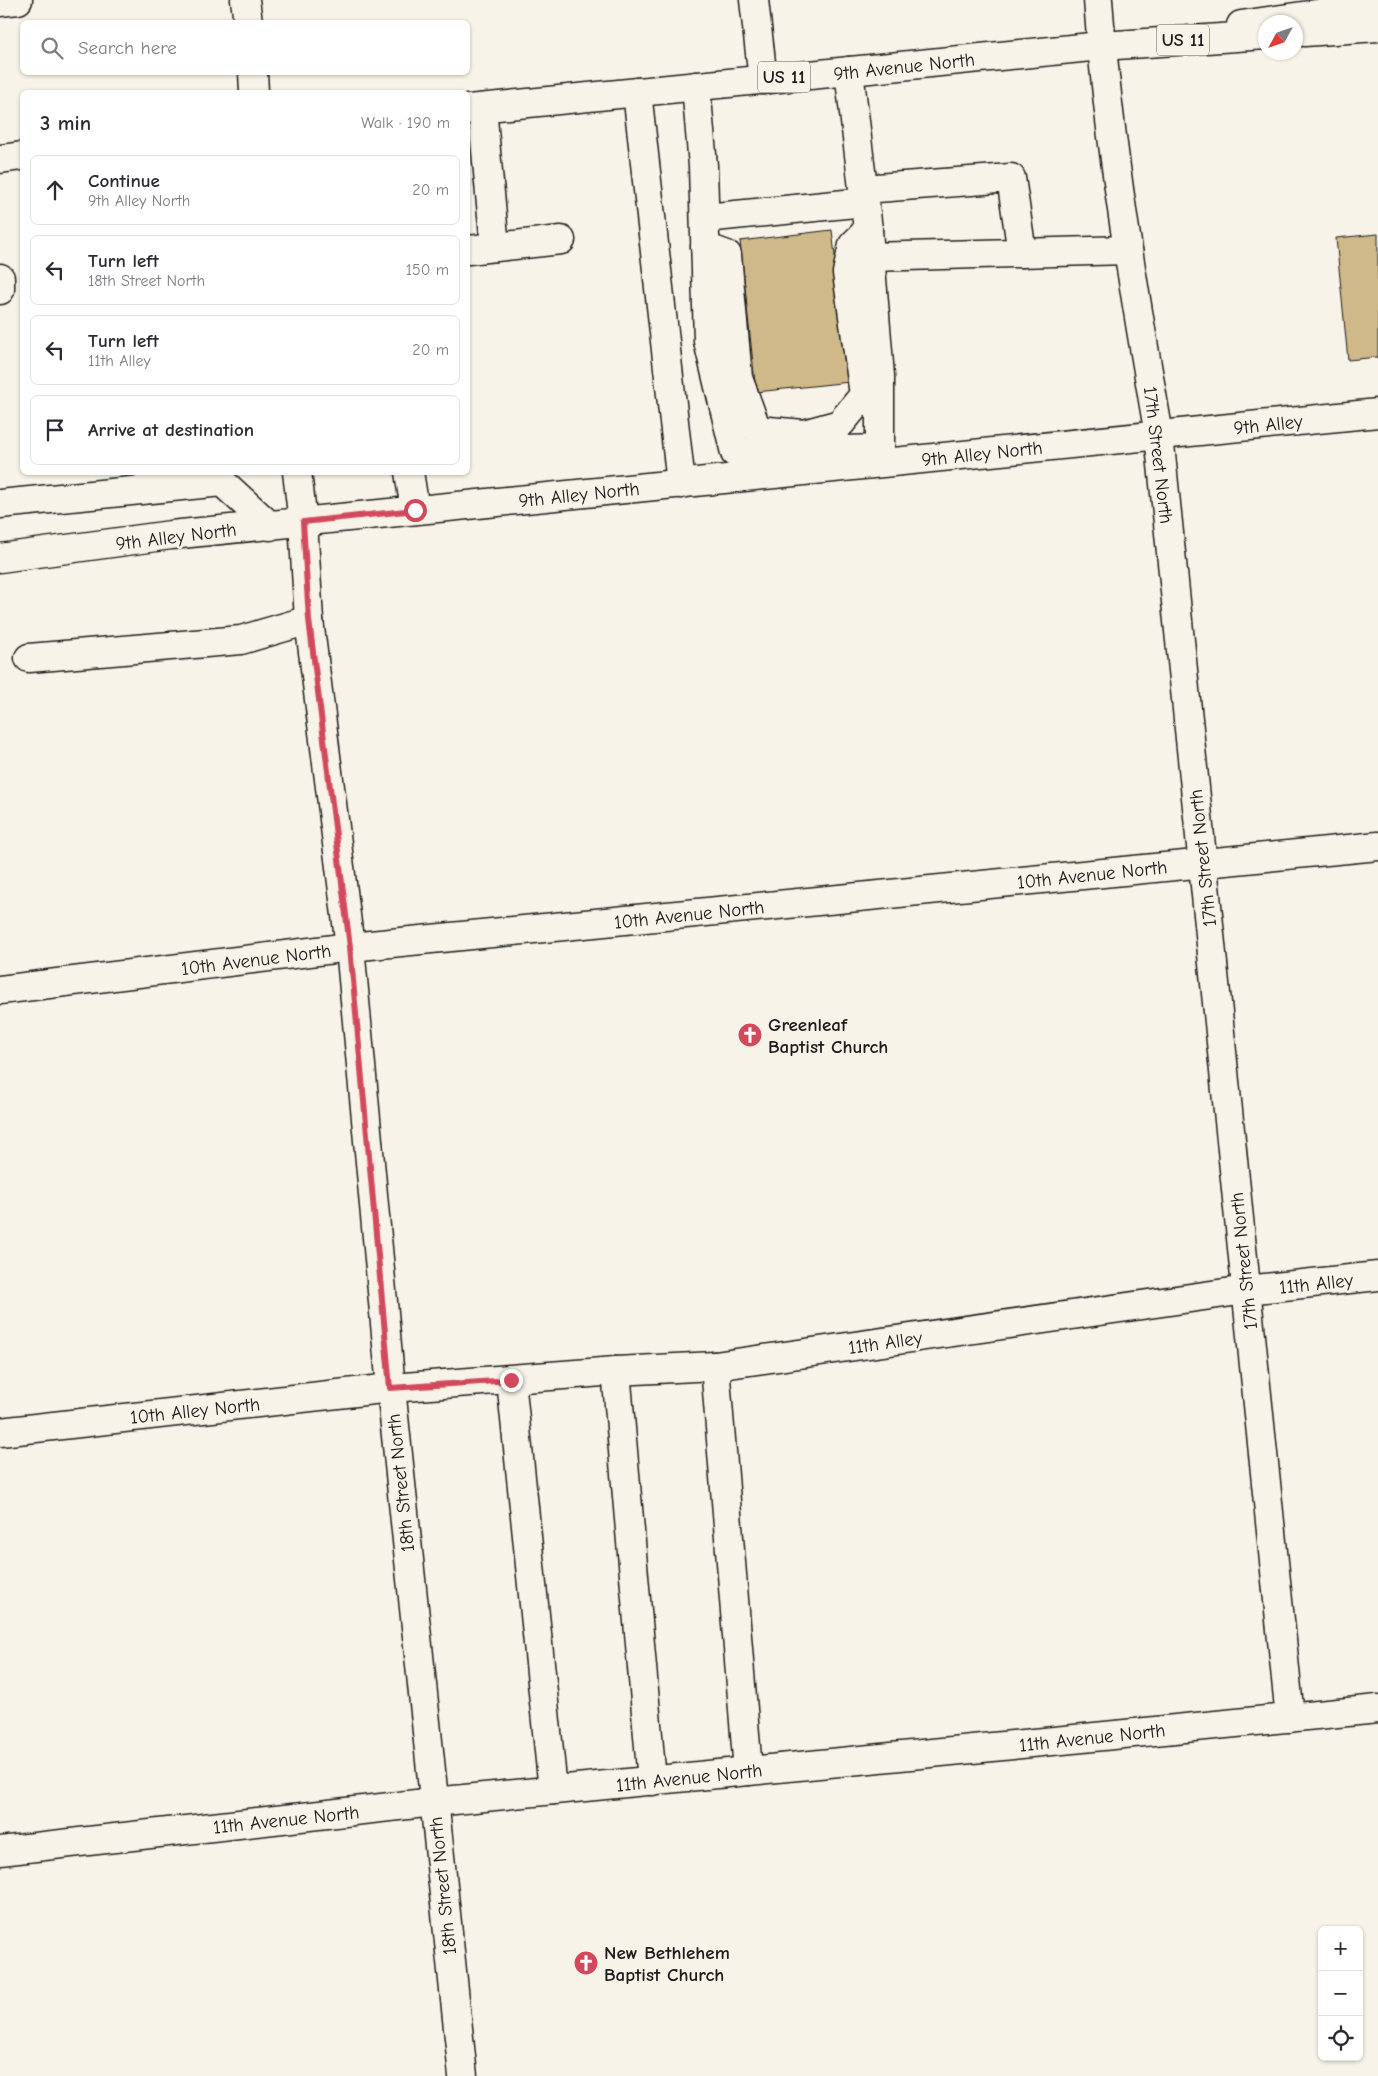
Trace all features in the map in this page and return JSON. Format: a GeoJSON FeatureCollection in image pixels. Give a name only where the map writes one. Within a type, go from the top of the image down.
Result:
{"type":"FeatureCollection","features":[{"type":"Feature","properties":{"kind":"street"},"geometry":{"type":"LineString","coordinates":[[0,2],[18,0]]}},
{"type":"Feature","properties":{"kind":"street"},"geometry":{"type":"LineString","coordinates":[[245,0],[248,20]]}},
{"type":"Feature","properties":{"kind":"street"},"geometry":{"type":"LineString","coordinates":[[754,0],[763,80]]}},
{"type":"Feature","properties":{"kind":"street","name":"17th Street North"},"geometry":{"type":"LineString","coordinates":[[1098,0],[1101,46],[1128,250],[1159,435],[1290,1718]]}},
{"type":"Feature","properties":{"kind":"street","name":"9th Avenue North"},"geometry":{"type":"LineString","coordinates":[[1101,46],[1378,5]]}},
{"type":"Feature","properties":{"kind":"street"},"geometry":{"type":"LineString","coordinates":[[1303,32],[1378,27]]}},
{"type":"Feature","properties":{"kind":"street","name":"9th Avenue North"},"geometry":{"type":"LineString","coordinates":[[475,108],[1101,46],[1258,36]]}},
{"type":"Feature","properties":{"kind":"street"},"geometry":{"type":"LineString","coordinates":[[696,86],[703,166],[708,341],[736,453],[880,448],[880,376],[868,230],[849,71]]}},
{"type":"Feature","properties":{"kind":"street"},"geometry":{"type":"LineString","coordinates":[[253,75],[254,90]]}},
{"type":"Feature","properties":{"kind":"street"},"geometry":{"type":"LineString","coordinates":[[637,92],[681,484]]}},
{"type":"Feature","properties":{"kind":"street"},"geometry":{"type":"LineString","coordinates":[[475,108],[495,247]]}},
{"type":"Feature","properties":{"kind":"street"},"geometry":{"type":"LineString","coordinates":[[0,159],[20,156]]}},
{"type":"Feature","properties":{"kind":"street"},"geometry":{"type":"LineString","coordinates":[[705,218],[1011,178],[1022,253]]}},
{"type":"Feature","properties":{"kind":"street"},"geometry":{"type":"LineString","coordinates":[[705,247],[727,255],[738,378],[757,430],[804,434],[840,424],[864,395],[848,273],[853,245],[868,230]]}},
{"type":"Feature","properties":{"kind":"street"},"geometry":{"type":"LineString","coordinates":[[470,250],[561,240]]}},
{"type":"Feature","properties":{"kind":"street"},"geometry":{"type":"LineString","coordinates":[[870,257],[1128,250]]}},
{"type":"Feature","properties":{"kind":"street"},"geometry":{"type":"LineString","coordinates":[[0,278],[2,290],[0,290]]}},
{"type":"Feature","properties":{"kind":"street","name":"9th Alley"},"geometry":{"type":"LineString","coordinates":[[1159,435],[1378,413]]}},
{"type":"Feature","properties":{"kind":"street","name":"9th Alley North"},"geometry":{"type":"LineString","coordinates":[[0,558],[171,535],[1159,435]]}},
{"type":"Feature","properties":{"kind":"street","name":"18th Street North"},"geometry":{"type":"LineString","coordinates":[[297,475],[303,522],[309,620],[350,947],[390,1388],[463,2076]]}},
{"type":"Feature","properties":{"kind":"street"},"geometry":{"type":"LineString","coordinates":[[409,475],[415,510]]}},
{"type":"Feature","properties":{"kind":"street"},"geometry":{"type":"LineString","coordinates":[[0,504],[222,482],[270,526]]}},
{"type":"Feature","properties":{"kind":"street"},"geometry":{"type":"LineString","coordinates":[[29,658],[241,640],[309,620]]}},
{"type":"Feature","properties":{"kind":"street","name":"10th Avenue North"},"geometry":{"type":"LineString","coordinates":[[0,990],[350,947],[1378,846]]}},
{"type":"Feature","properties":{"kind":"street","name":"11th Alley"},"geometry":{"type":"LineString","coordinates":[[390,1388],[616,1371],[715,1366],[1246,1290],[1378,1276]]}},
{"type":"Feature","properties":{"kind":"street"},"geometry":{"type":"LineString","coordinates":[[715,1366],[748,1771]]}},
{"type":"Feature","properties":{"kind":"street"},"geometry":{"type":"LineString","coordinates":[[616,1371],[652,1781]]}},
{"type":"Feature","properties":{"kind":"street"},"geometry":{"type":"LineString","coordinates":[[511,1380],[553,1790]]}},
{"type":"Feature","properties":{"kind":"street","name":"10th Alley North"},"geometry":{"type":"LineString","coordinates":[[0,1432],[390,1388]]}},
{"type":"Feature","properties":{"kind":"street","name":"11th Avenue North"},"geometry":{"type":"LineString","coordinates":[[0,1852],[434,1802],[1378,1709]]}},
{"type":"Feature","properties":{"kind":"building"},"geometry":{"type":"Polygon","coordinates":[[[832,230],[850,382],[756,392],[740,241],[832,230]]]}},
{"type":"Feature","properties":{"kind":"building"},"geometry":{"type":"Polygon","coordinates":[[[1378,234],[1378,357],[1348,360],[1336,238],[1378,234]]]}},
{"type":"Feature","properties":{"kind":"place","name":"Greenleaf Baptist Church"},"geometry":{"type":"Point","coordinates":[750,1035]}},
{"type":"Feature","properties":{"kind":"place","name":"New Bethlehem Baptist Church"},"geometry":{"type":"Point","coordinates":[586,1963]}},
{"type":"Feature","properties":{"kind":"route"},"geometry":{"type":"LineString","coordinates":[[415,510],[303,522],[309,620],[350,947],[390,1388],[511,1380]]}}]}
